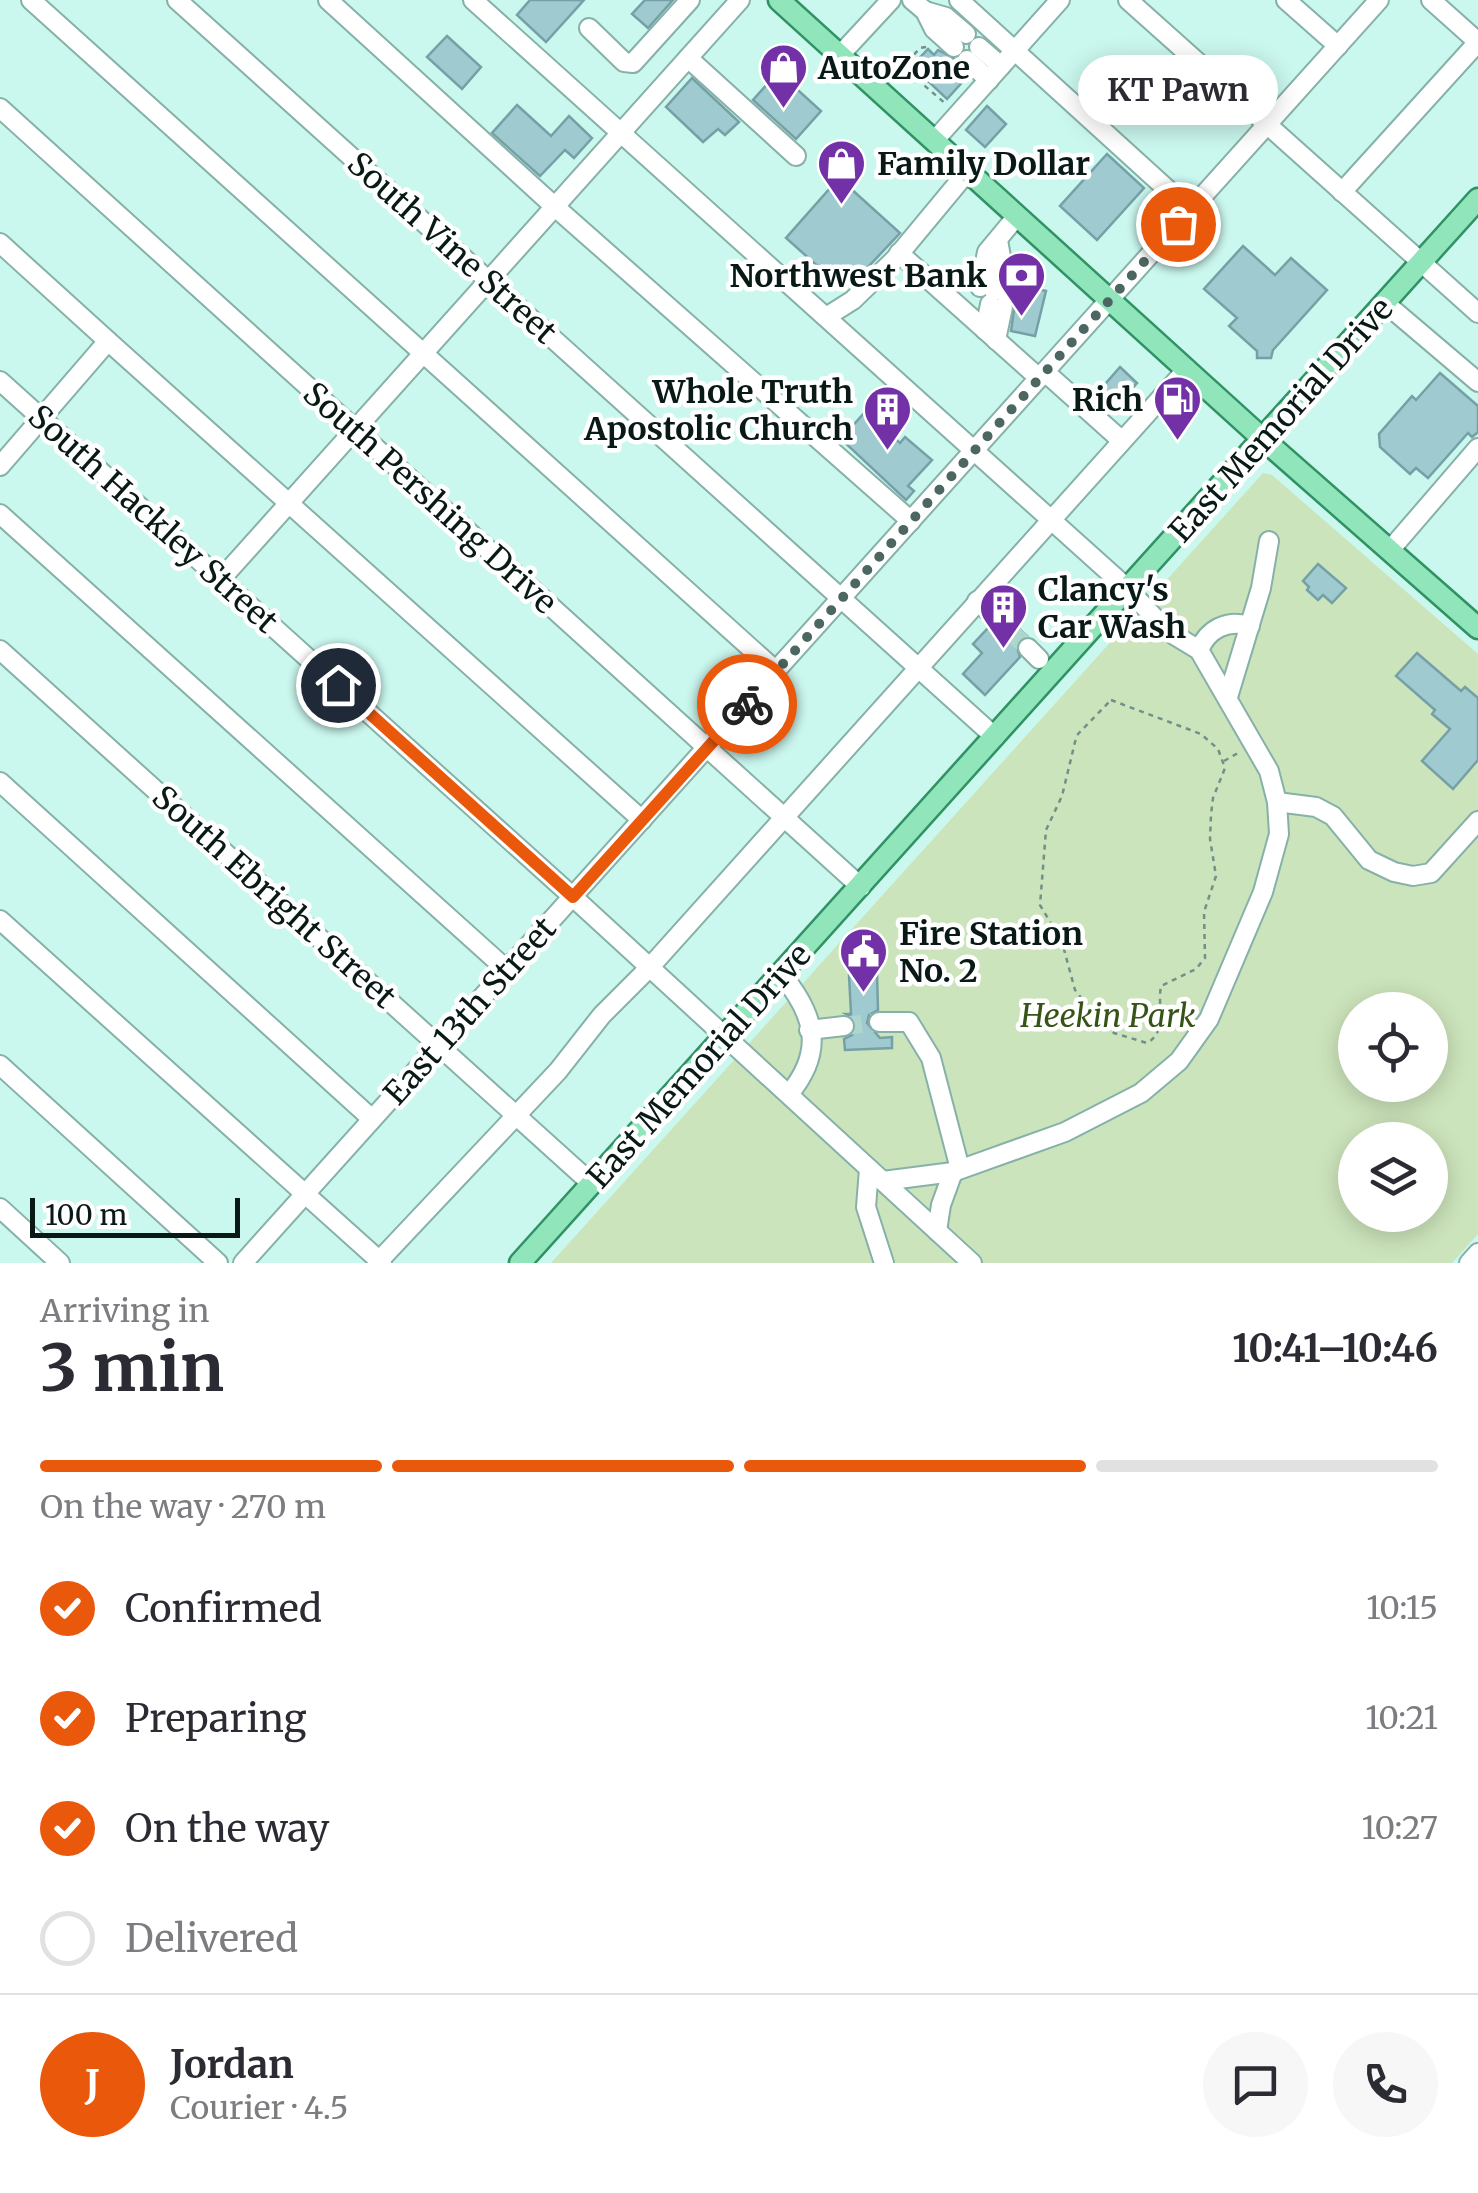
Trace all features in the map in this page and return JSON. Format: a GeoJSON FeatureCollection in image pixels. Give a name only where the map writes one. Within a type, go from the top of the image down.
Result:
{"type":"FeatureCollection","features":[{"type":"Feature","properties":{"kind":"main road"},"geometry":{"type":"LineString","coordinates":[[779,0],[1264,440],[1478,628]]}},
{"type":"Feature","properties":{"kind":"main road","name":"East Memorial Drive"},"geometry":{"type":"LineString","coordinates":[[520,1263],[1478,199]]}},
{"type":"Feature","properties":{"kind":"street"},"geometry":{"type":"LineString","coordinates":[[31,0],[776,672]]}},
{"type":"Feature","properties":{"kind":"street","name":"South Vine Street"},"geometry":{"type":"LineString","coordinates":[[178,0],[996,736]]}},
{"type":"Feature","properties":{"kind":"street"},"geometry":{"type":"LineString","coordinates":[[328,0],[554,206],[911,521]]}},
{"type":"Feature","properties":{"kind":"street"},"geometry":{"type":"LineString","coordinates":[[472,0],[1050,518],[1128,589],[1166,630],[1199,650],[1269,771],[1278,802],[1279,834],[1263,892],[1209,1019],[1180,1061],[1141,1093],[1065,1132],[957,1170],[876,1175],[866,1207],[884,1263]]}},
{"type":"Feature","properties":{"kind":"street"},"geometry":{"type":"LineString","coordinates":[[589,28],[624,62],[632,62],[690,0]]}},
{"type":"Feature","properties":{"kind":"street"},"geometry":{"type":"LineString","coordinates":[[718,0],[720,23]]}},
{"type":"Feature","properties":{"kind":"street"},"geometry":{"type":"LineString","coordinates":[[221,579],[740,0]]}},
{"type":"Feature","properties":{"kind":"street"},"geometry":{"type":"LineString","coordinates":[[840,55],[890,0]]}},
{"type":"Feature","properties":{"kind":"street"},"geometry":{"type":"LineString","coordinates":[[959,0],[1190,210]]}},
{"type":"Feature","properties":{"kind":"street"},"geometry":{"type":"LineString","coordinates":[[934,141],[1060,0]]}},
{"type":"Feature","properties":{"kind":"street"},"geometry":{"type":"LineString","coordinates":[[1128,0],[1478,313]]}},
{"type":"Feature","properties":{"kind":"street"},"geometry":{"type":"LineString","coordinates":[[1286,0],[1338,46]]}},
{"type":"Feature","properties":{"kind":"street","name":"East 13th Street"},"geometry":{"type":"LineString","coordinates":[[243,1263],[1380,0]]}},
{"type":"Feature","properties":{"kind":"street"},"geometry":{"type":"LineString","coordinates":[[1342,192],[1478,42],[1431,0]]}},
{"type":"Feature","properties":{"kind":"street"},"geometry":{"type":"LineString","coordinates":[[919,5],[934,30],[966,47],[995,73]]}},
{"type":"Feature","properties":{"kind":"street"},"geometry":{"type":"LineString","coordinates":[[688,58],[796,156]]}},
{"type":"Feature","properties":{"kind":"street","name":"South Pershing Drive"},"geometry":{"type":"LineString","coordinates":[[0,108],[861,887]]}},
{"type":"Feature","properties":{"kind":"street"},"geometry":{"type":"LineString","coordinates":[[826,317],[853,300],[899,253],[968,171]]}},
{"type":"Feature","properties":{"kind":"street"},"geometry":{"type":"LineString","coordinates":[[992,305],[987,252],[1017,216]]}},
{"type":"Feature","properties":{"kind":"street"},"geometry":{"type":"LineString","coordinates":[[0,243],[642,820]]}},
{"type":"Feature","properties":{"kind":"street"},"geometry":{"type":"LineString","coordinates":[[899,253],[992,305],[1042,375],[1121,440]]}},
{"type":"Feature","properties":{"kind":"street"},"geometry":{"type":"LineString","coordinates":[[1386,303],[1478,382]]}},
{"type":"Feature","properties":{"kind":"street"},"geometry":{"type":"LineString","coordinates":[[0,466],[108,341]]}},
{"type":"Feature","properties":{"kind":"street"},"geometry":{"type":"LineString","coordinates":[[0,920],[379,1262],[558,1071],[602,1015],[650,967],[1186,368]]}},
{"type":"Feature","properties":{"kind":"street","name":"South Hackley Street"},"geometry":{"type":"LineString","coordinates":[[0,382],[573,897],[972,1263]]}},
{"type":"Feature","properties":{"kind":"street"},"geometry":{"type":"LineString","coordinates":[[1390,550],[1478,448]]}},
{"type":"Feature","properties":{"kind":"street"},"geometry":{"type":"LineString","coordinates":[[0,514],[507,970]]}},
{"type":"Feature","properties":{"kind":"street"},"geometry":{"type":"LineString","coordinates":[[1228,698],[1261,588],[1269,541]]}},
{"type":"Feature","properties":{"kind":"street"},"geometry":{"type":"LineString","coordinates":[[978,601],[994,616]]}},
{"type":"Feature","properties":{"kind":"street"},"geometry":{"type":"LineString","coordinates":[[1199,650],[1211,631],[1229,623],[1250,626]]}},
{"type":"Feature","properties":{"kind":"street","name":"South Ebright Street"},"geometry":{"type":"LineString","coordinates":[[0,650],[592,1184]]}},
{"type":"Feature","properties":{"kind":"street"},"geometry":{"type":"LineString","coordinates":[[0,782],[372,1119]]}},
{"type":"Feature","properties":{"kind":"street"},"geometry":{"type":"LineString","coordinates":[[1278,802],[1316,807],[1333,816],[1370,860],[1394,872],[1414,876],[1431,873],[1478,821]]}},
{"type":"Feature","properties":{"kind":"street"},"geometry":{"type":"LineString","coordinates":[[782,974],[803,1001],[809,1030],[810,1064],[789,1094]]}},
{"type":"Feature","properties":{"kind":"street"},"geometry":{"type":"LineString","coordinates":[[879,1022],[909,1022],[931,1058],[957,1170],[941,1205],[937,1231]]}},
{"type":"Feature","properties":{"kind":"street"},"geometry":{"type":"LineString","coordinates":[[809,1030],[844,1026]]}},
{"type":"Feature","properties":{"kind":"street"},"geometry":{"type":"LineString","coordinates":[[0,1066],[218,1263]]}},
{"type":"Feature","properties":{"kind":"street"},"geometry":{"type":"LineString","coordinates":[[0,1208],[60,1263]]}},
{"type":"Feature","properties":{"kind":"street"},"geometry":{"type":"LineString","coordinates":[[1470,1263],[1478,1254]]}},
{"type":"Feature","properties":{"kind":"path"},"geometry":{"type":"LineString","coordinates":[[892,80],[920,48],[926,47]]}},
{"type":"Feature","properties":{"kind":"path"},"geometry":{"type":"LineString","coordinates":[[903,67],[948,106]]}},
{"type":"Feature","properties":{"kind":"path"},"geometry":{"type":"LineString","coordinates":[[1224,761],[1218,749],[1201,734],[1111,700],[1075,742],[1062,796],[1046,830],[1039,902],[1062,942],[1075,990],[1098,1019],[1128,1038],[1147,1043],[1154,1038],[1160,1029],[1162,986],[1196,969],[1205,958],[1204,912],[1216,876],[1210,815],[1224,761],[1252,744]]}},
{"type":"Feature","properties":{"kind":"green space","name":"Heekin Park"},"geometry":{"type":"Polygon","coordinates":[[[1263,473],[1272,475],[1478,654],[1478,1234],[1452,1263],[551,1263],[1263,473]]]}},
{"type":"Feature","properties":{"kind":"building"},"geometry":{"type":"Polygon","coordinates":[[[530,0],[584,0],[546,42],[517,15],[530,0]]]}},
{"type":"Feature","properties":{"kind":"building"},"geometry":{"type":"Polygon","coordinates":[[[645,0],[673,0],[648,28],[632,14],[645,0]]]}},
{"type":"Feature","properties":{"kind":"building"},"geometry":{"type":"Polygon","coordinates":[[[447,36],[481,67],[462,89],[427,57],[447,36]]]}},
{"type":"Feature","properties":{"kind":"building"},"geometry":{"type":"Polygon","coordinates":[[[928,49],[934,55],[938,50],[955,59],[967,77],[947,99],[912,66],[928,49]]]}},
{"type":"Feature","properties":{"kind":"building","name":"AutoZone"},"geometry":{"type":"Polygon","coordinates":[[[778,72],[821,111],[796,139],[753,100],[778,72]]]}},
{"type":"Feature","properties":{"kind":"building"},"geometry":{"type":"Polygon","coordinates":[[[692,78],[739,122],[725,135],[718,129],[703,142],[666,107],[692,78]]]}},
{"type":"Feature","properties":{"kind":"building"},"geometry":{"type":"Polygon","coordinates":[[[517,105],[551,136],[569,116],[592,138],[574,158],[565,150],[540,176],[492,133],[517,105]]]}},
{"type":"Feature","properties":{"kind":"building"},"geometry":{"type":"Polygon","coordinates":[[[987,106],[1006,124],[985,147],[966,130],[987,106]]]}},
{"type":"Feature","properties":{"kind":"building"},"geometry":{"type":"Polygon","coordinates":[[[1107,154],[1144,188],[1097,240],[1060,206],[1107,154]]]}},
{"type":"Feature","properties":{"kind":"building","name":"Family Dollar"},"geometry":{"type":"Polygon","coordinates":[[[839,178],[900,233],[854,282],[840,269],[831,278],[786,238],[839,178]]]}},
{"type":"Feature","properties":{"kind":"building"},"geometry":{"type":"Polygon","coordinates":[[[1243,246],[1275,275],[1291,258],[1327,290],[1273,350],[1271,358],[1257,358],[1257,351],[1229,326],[1237,318],[1204,289],[1243,246]]]}},
{"type":"Feature","properties":{"kind":"building"},"geometry":{"type":"Polygon","coordinates":[[[1024,286],[1046,291],[1035,336],[1011,331],[1015,303],[1024,286]]]}},
{"type":"Feature","properties":{"kind":"building"},"geometry":{"type":"Polygon","coordinates":[[[1120,367],[1137,383],[1110,413],[1093,398],[1120,367]]]}},
{"type":"Feature","properties":{"kind":"building"},"geometry":{"type":"Polygon","coordinates":[[[1440,373],[1478,406],[1478,432],[1472,437],[1468,433],[1428,478],[1416,468],[1410,474],[1380,447],[1379,434],[1412,396],[1416,400],[1440,373]]]}},
{"type":"Feature","properties":{"kind":"building","name":"Whole Truth Apostolic Church"},"geometry":{"type":"Polygon","coordinates":[[[865,412],[900,443],[905,437],[932,460],[908,486],[914,491],[906,500],[841,439],[865,412]]]}},
{"type":"Feature","properties":{"kind":"building"},"geometry":{"type":"Polygon","coordinates":[[[1318,564],[1346,588],[1332,603],[1323,595],[1318,600],[1303,581],[1318,564]]]}},
{"type":"Feature","properties":{"kind":"building","name":"Clancy's Car Wash"},"geometry":{"type":"Polygon","coordinates":[[[1006,617],[1027,636],[1016,644],[1020,657],[985,695],[963,674],[982,653],[973,644],[989,627],[1003,625],[1006,617]]]}},
{"type":"Feature","properties":{"kind":"building"},"geometry":{"type":"Polygon","coordinates":[[[1417,653],[1461,691],[1465,687],[1478,698],[1478,760],[1453,789],[1422,761],[1450,729],[1432,714],[1435,710],[1396,676],[1417,653]]]}},
{"type":"Feature","properties":{"kind":"building","name":"Fire Station No. 2"},"geometry":{"type":"Polygon","coordinates":[[[877,973],[878,1010],[869,1015],[867,1023],[880,1038],[892,1037],[892,1048],[845,1050],[844,1039],[852,1035],[856,1026],[846,1014],[851,1014],[849,975],[877,973]]]}},
{"type":"Feature","properties":{"kind":"tunnel"},"geometry":{"type":"LineString","coordinates":[[994,616],[1028,648]]}},
{"type":"Feature","properties":{"kind":"tunnel"},"geometry":{"type":"LineString","coordinates":[[844,1026],[879,1022]]}},
{"type":"Feature","properties":{"kind":"way so far"},"geometry":{"type":"LineString","coordinates":[[747,704],[1178,224]]}},
{"type":"Feature","properties":{"kind":"place","name":"AutoZone"},"geometry":{"type":"Point","coordinates":[783,110]}},
{"type":"Feature","properties":{"kind":"place","name":"Family Dollar"},"geometry":{"type":"Point","coordinates":[842,206]}},
{"type":"Feature","properties":{"kind":"place","name":"KT Pawn"},"geometry":{"type":"Point","coordinates":[1178,224]}},
{"type":"Feature","properties":{"kind":"place","name":"Northwest Bank"},"geometry":{"type":"Point","coordinates":[1022,318]}},
{"type":"Feature","properties":{"kind":"place","name":"Rich"},"geometry":{"type":"Point","coordinates":[1178,442]}},
{"type":"Feature","properties":{"kind":"place","name":"Whole Truth Apostolic Church"},"geometry":{"type":"Point","coordinates":[888,452]}},
{"type":"Feature","properties":{"kind":"place","name":"Clancy's Car Wash"},"geometry":{"type":"Point","coordinates":[1003,650]}},
{"type":"Feature","properties":{"kind":"place","name":"Fire Station No. 2"},"geometry":{"type":"Point","coordinates":[864,994]}},
{"type":"Feature","properties":{"kind":"route"},"geometry":{"type":"LineString","coordinates":[[338,685],[573,897],[747,704]]}}]}
